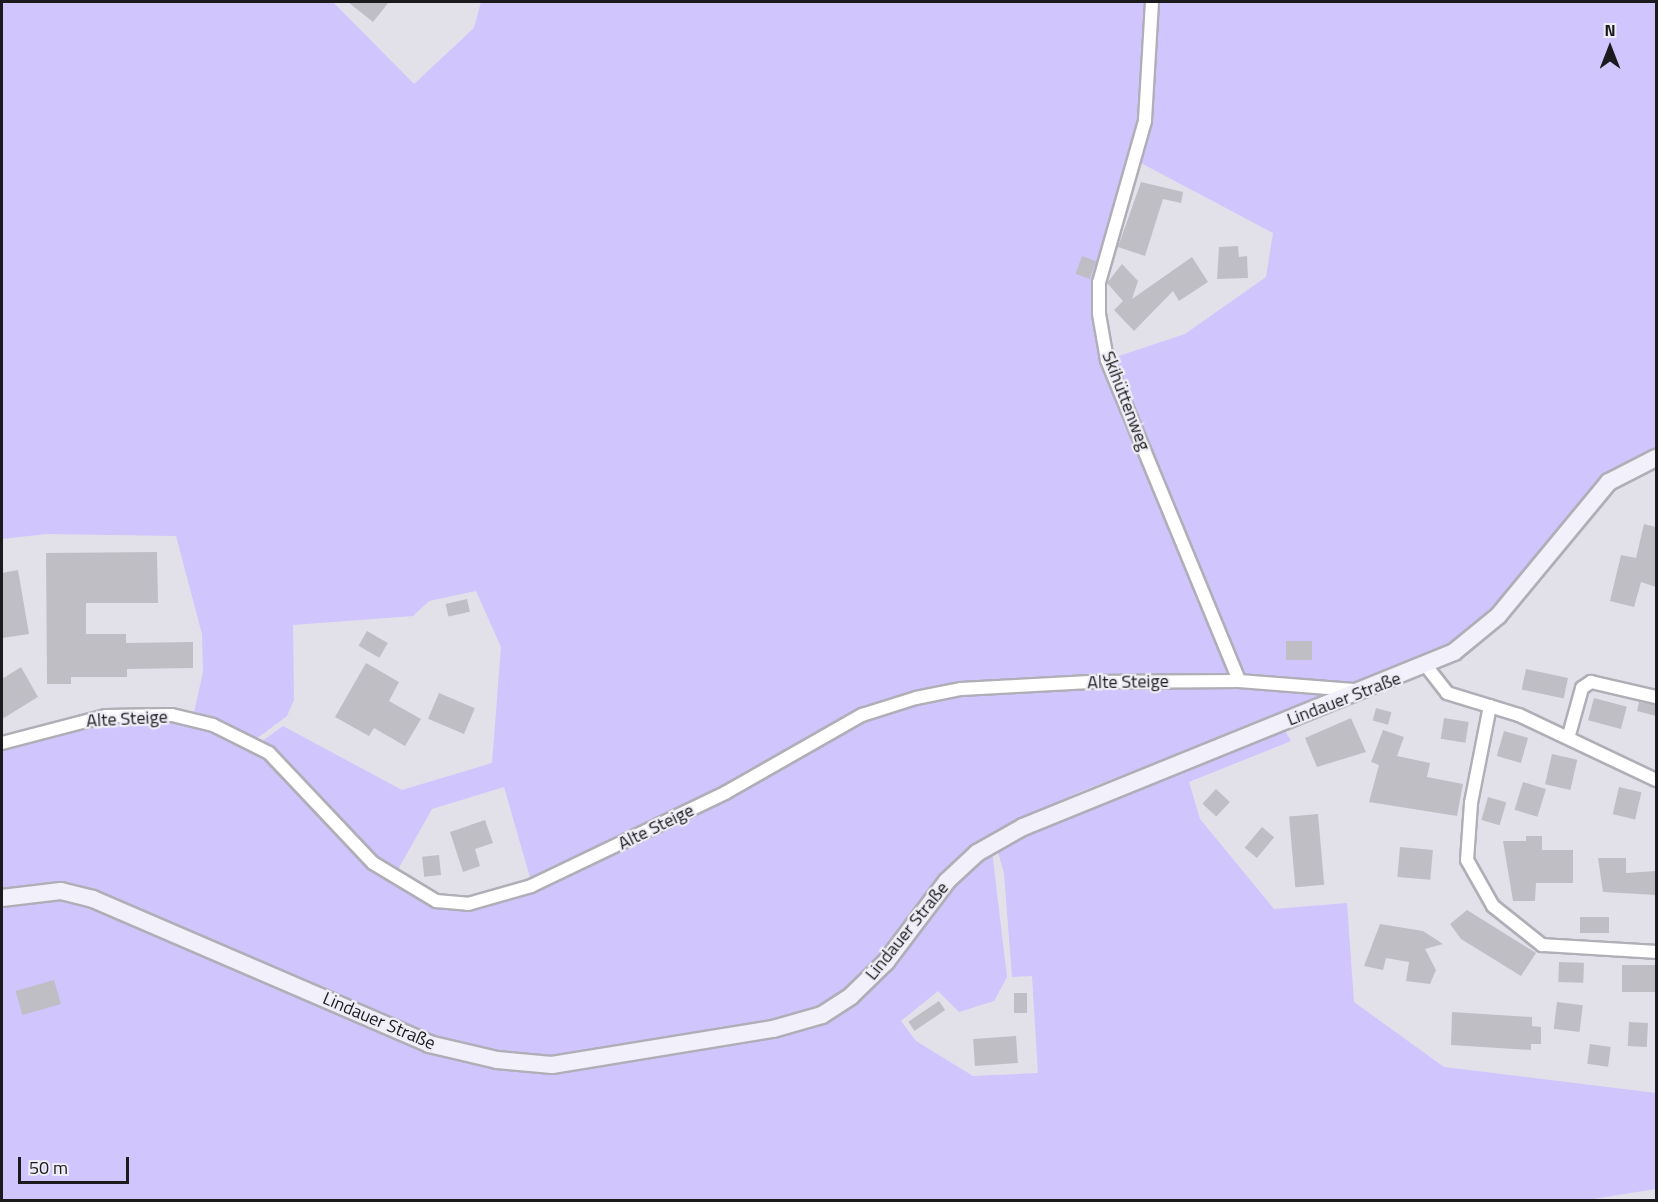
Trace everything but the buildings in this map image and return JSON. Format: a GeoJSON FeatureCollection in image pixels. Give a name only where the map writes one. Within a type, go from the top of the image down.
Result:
{"type":"FeatureCollection","features":[{"type":"Feature","properties":{"kind":"main road","name":"Lindauer Straße"},"geometry":{"type":"LineString","coordinates":[[2,898],[61,891],[129,911],[429,1044],[497,1060],[552,1065],[615,1057],[822,1015],[851,996],[886,962],[946,880],[977,853],[1083,801],[1427,667],[1498,616],[1609,482],[1656,458]]}},
{"type":"Feature","properties":{"kind":"street","name":"Skihüttenweg"},"geometry":{"type":"LineString","coordinates":[[1152,2],[1145,121],[1099,282],[1099,314],[1107,360],[1239,681]]}},
{"type":"Feature","properties":{"kind":"street"},"geometry":{"type":"LineString","coordinates":[[1427,667],[1447,693],[1569,735],[1656,780]]}},
{"type":"Feature","properties":{"kind":"street","name":"Alte Steige"},"geometry":{"type":"LineString","coordinates":[[2,743],[106,716],[172,715],[213,724],[269,753],[373,862],[436,901],[468,904],[552,876],[725,793],[861,715],[916,698],[961,689],[1090,682],[1239,681],[1364,691]]}},
{"type":"Feature","properties":{"kind":"street"},"geometry":{"type":"LineString","coordinates":[[1569,735],[1582,688],[1591,682],[1656,697]]}},
{"type":"Feature","properties":{"kind":"street"},"geometry":{"type":"LineString","coordinates":[[1490,706],[1471,803],[1467,860],[1493,906],[1542,945],[1656,952]]}},
{"type":"Feature","properties":{"kind":"shaded area"},"geometry":{"type":"Polygon","coordinates":[[[2,2],[333,2],[414,84],[474,28],[481,2],[1656,2],[1656,452],[1632,460],[1592,486],[1527,574],[1450,646],[1359,686],[1242,678],[916,695],[531,881],[504,787],[432,809],[396,873],[375,861],[261,742],[283,726],[402,790],[492,763],[501,647],[476,591],[429,601],[413,616],[293,625],[294,700],[287,716],[256,739],[193,717],[203,672],[202,634],[176,536],[46,534],[2,539],[2,2]],[[1139,162],[1101,282],[1110,359],[1185,334],[1266,277],[1273,233],[1139,162]]]}},
{"type":"Feature","properties":{"kind":"shaded area"},"geometry":{"type":"Polygon","coordinates":[[[1091,685],[1239,685],[1338,692],[1079,792],[971,845],[939,874],[880,957],[847,989],[817,1010],[771,1023],[552,1058],[500,1054],[430,1039],[94,891],[63,883],[2,888],[2,746],[106,720],[171,718],[216,729],[266,757],[370,864],[433,904],[468,907],[664,829],[864,718],[962,692],[1091,685]]]}},
{"type":"Feature","properties":{"kind":"shaded area"},"geometry":{"type":"Polygon","coordinates":[[[1284,729],[1291,741],[1189,782],[1200,819],[1274,909],[1347,903],[1354,1002],[1444,1067],[1656,1093],[1656,1189],[1587,1200],[2,1200],[2,908],[48,900],[95,907],[361,1021],[551,1072],[702,1049],[826,1020],[951,886],[992,851],[1007,977],[994,1001],[959,1012],[938,991],[901,1021],[916,1041],[973,1076],[1038,1073],[1032,976],[1012,977],[1004,873],[997,849],[1027,832],[1284,729]]]}}]}
